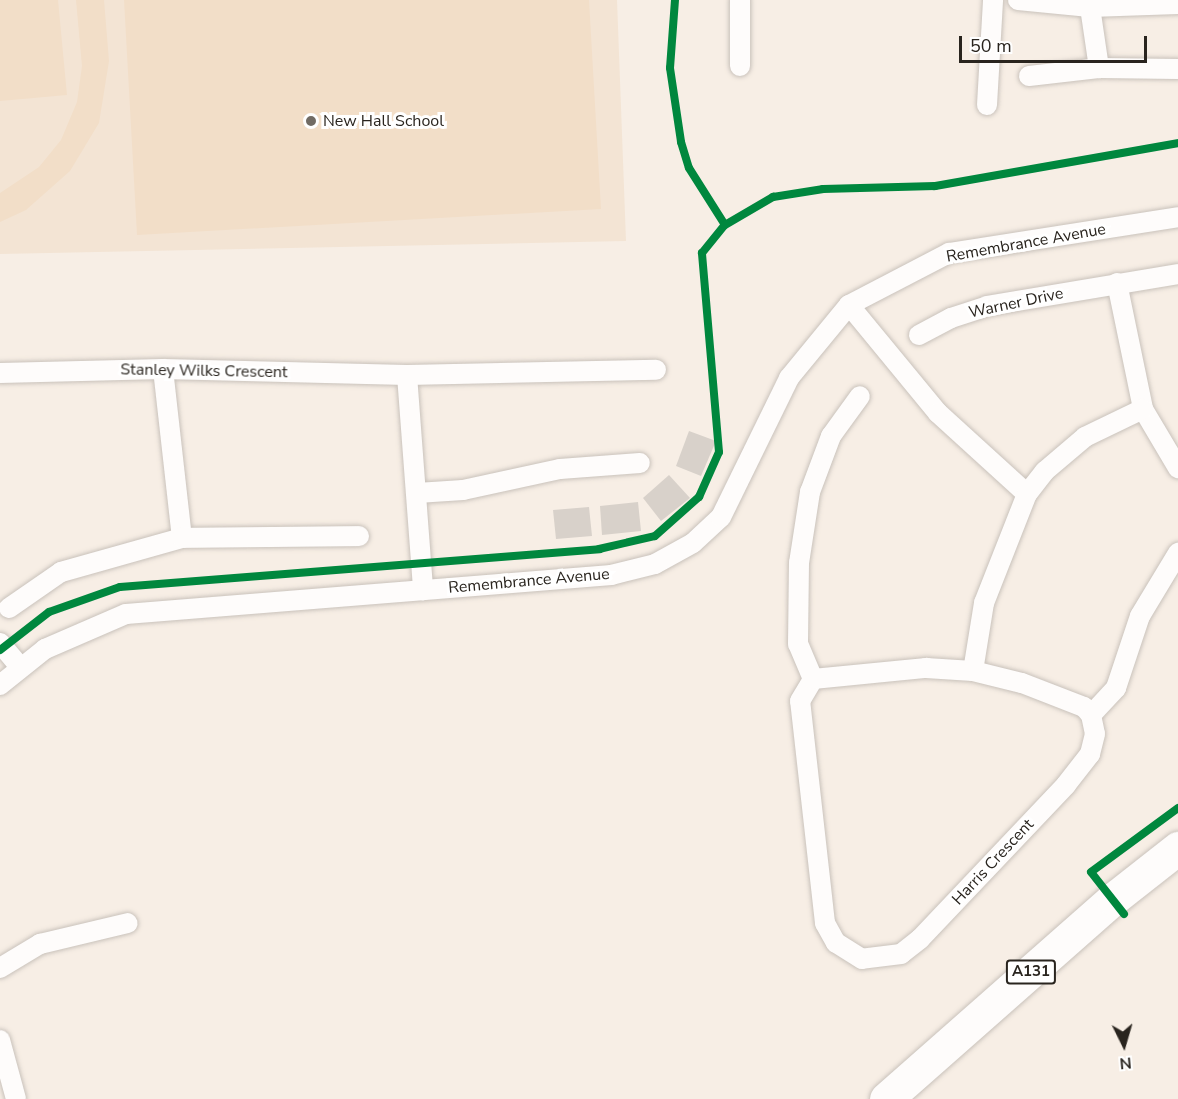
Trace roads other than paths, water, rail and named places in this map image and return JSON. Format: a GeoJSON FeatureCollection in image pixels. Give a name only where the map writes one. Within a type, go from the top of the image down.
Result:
{"type":"FeatureCollection","features":[{"type":"Feature","properties":{"kind":"highway","name":"A131"},"geometry":{"type":"LineString","coordinates":[[886,1099],[1113,899],[1178,848]]}},
{"type":"Feature","properties":{"kind":"street"},"geometry":{"type":"LineString","coordinates":[[740,0],[740,66]]}},
{"type":"Feature","properties":{"kind":"street"},"geometry":{"type":"LineString","coordinates":[[987,105],[993,0]]}},
{"type":"Feature","properties":{"kind":"street"},"geometry":{"type":"LineString","coordinates":[[1018,0],[1090,7],[1178,4]]}},
{"type":"Feature","properties":{"kind":"street"},"geometry":{"type":"LineString","coordinates":[[1090,7],[1099,69]]}},
{"type":"Feature","properties":{"kind":"street"},"geometry":{"type":"LineString","coordinates":[[1029,76],[1099,69],[1178,69]]}},
{"type":"Feature","properties":{"kind":"street","name":"Remembrance Avenue"},"geometry":{"type":"LineString","coordinates":[[0,685],[45,649],[126,614],[611,575],[655,564],[693,543],[721,517],[789,378],[849,305],[949,253],[1178,218]]}},
{"type":"Feature","properties":{"kind":"street","name":"Warner Drive"},"geometry":{"type":"LineString","coordinates":[[920,335],[951,318],[987,306],[1178,274]]}},
{"type":"Feature","properties":{"kind":"street"},"geometry":{"type":"LineString","coordinates":[[1117,283],[1143,409],[1178,468]]}},
{"type":"Feature","properties":{"kind":"street"},"geometry":{"type":"LineString","coordinates":[[849,305],[938,413],[1027,494]]}},
{"type":"Feature","properties":{"kind":"street"},"geometry":{"type":"LineString","coordinates":[[162,369],[182,538]]}},
{"type":"Feature","properties":{"kind":"street","name":"Stanley Wilks Crescent"},"geometry":{"type":"LineString","coordinates":[[0,373],[162,369],[407,375],[656,370]]}},
{"type":"Feature","properties":{"kind":"street"},"geometry":{"type":"LineString","coordinates":[[407,375],[423,591]]}},
{"type":"Feature","properties":{"kind":"street"},"geometry":{"type":"LineString","coordinates":[[860,396],[831,436],[810,492],[800,563],[798,644],[813,679],[926,668],[973,671],[1023,683],[1084,707],[1091,716],[1116,688],[1140,615],[1178,553]]}},
{"type":"Feature","properties":{"kind":"street"},"geometry":{"type":"LineString","coordinates":[[973,671],[984,603],[1027,494],[1045,471],[1085,437],[1143,409]]}},
{"type":"Feature","properties":{"kind":"street"},"geometry":{"type":"LineString","coordinates":[[417,493],[463,490],[560,469],[640,463]]}},
{"type":"Feature","properties":{"kind":"street"},"geometry":{"type":"LineString","coordinates":[[9,608],[61,572],[182,538],[359,536]]}},
{"type":"Feature","properties":{"kind":"street"},"geometry":{"type":"LineString","coordinates":[[0,643],[20,667]]}},
{"type":"Feature","properties":{"kind":"street","name":"Harris Crescent"},"geometry":{"type":"LineString","coordinates":[[813,679],[803,691],[800,717],[825,923],[836,943],[862,959],[901,954],[920,939],[1066,785],[1090,754],[1095,734],[1091,716]]}},
{"type":"Feature","properties":{"kind":"street"},"geometry":{"type":"LineString","coordinates":[[0,968],[40,944],[128,923]]}},
{"type":"Feature","properties":{"kind":"street"},"geometry":{"type":"LineString","coordinates":[[0,1040],[16,1099]]}},
{"type":"Feature","properties":{"kind":"place","name":"New Hall School"},"geometry":{"type":"Point","coordinates":[311,121]}}]}
